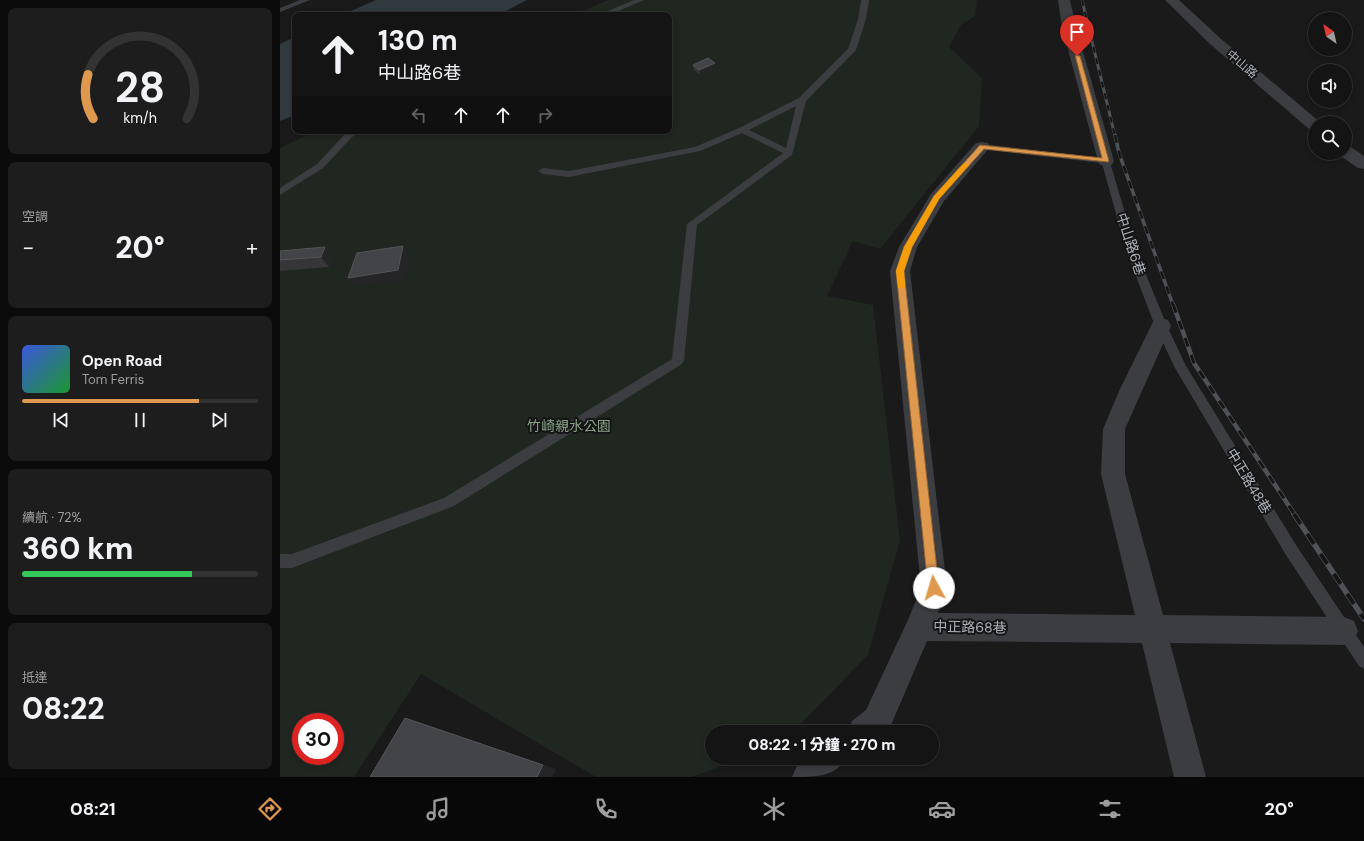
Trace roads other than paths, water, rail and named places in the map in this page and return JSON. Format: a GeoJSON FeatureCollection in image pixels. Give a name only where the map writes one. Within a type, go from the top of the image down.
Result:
{"type":"FeatureCollection","features":[{"type":"Feature","properties":{"kind":"street","name":"中山路6巷"},"geometry":{"type":"LineString","coordinates":[[1064,0],[1069,27],[1106,161]]}},
{"type":"Feature","properties":{"kind":"street","name":"中山路"},"geometry":{"type":"LineString","coordinates":[[1171,0],[1215,41],[1308,120]]}},
{"type":"Feature","properties":{"kind":"street","name":"中正路68巷"},"geometry":{"type":"LineString","coordinates":[[982,147],[936,198],[908,247],[900,271],[934,588],[919,627],[1152,630]]}},
{"type":"Feature","properties":{"kind":"street"},"geometry":{"type":"LineString","coordinates":[[1352,156],[1364,164]]}},
{"type":"Feature","properties":{"kind":"street"},"geometry":{"type":"LineString","coordinates":[[1161,326],[1114,429],[1113,474],[1190,777]]}},
{"type":"Feature","properties":{"kind":"street"},"geometry":{"type":"LineString","coordinates":[[872,725],[877,721],[919,627]]}},
{"type":"Feature","properties":{"kind":"street"},"geometry":{"type":"LineString","coordinates":[[1152,630],[1344,631]]}},
{"type":"Feature","properties":{"kind":"street"},"geometry":{"type":"LineString","coordinates":[[808,777],[823,765]]}},
{"type":"Feature","properties":{"kind":"lane"},"geometry":{"type":"LineString","coordinates":[[280,10],[306,0]]}},
{"type":"Feature","properties":{"kind":"lane"},"geometry":{"type":"LineString","coordinates":[[610,12],[640,0]]}},
{"type":"Feature","properties":{"kind":"lane"},"geometry":{"type":"LineString","coordinates":[[542,171],[569,174],[697,149],[742,130],[802,100],[852,50],[862,19],[865,0]]}},
{"type":"Feature","properties":{"kind":"lane"},"geometry":{"type":"LineString","coordinates":[[280,561],[292,560],[449,502],[678,361],[692,224],[788,153],[802,100]]}},
{"type":"Feature","properties":{"kind":"lane"},"geometry":{"type":"LineString","coordinates":[[742,130],[788,153]]}},
{"type":"Feature","properties":{"kind":"lane"},"geometry":{"type":"LineString","coordinates":[[280,192],[320,166],[349,136],[353,134]]}},
{"type":"Feature","properties":{"kind":"lane"},"geometry":{"type":"LineString","coordinates":[[982,147],[1106,161]]}},
{"type":"Feature","properties":{"kind":"lane","name":"中山路6巷"},"geometry":{"type":"LineString","coordinates":[[1106,161],[1131,250],[1161,326]]}},
{"type":"Feature","properties":{"kind":"lane","name":"中正路48巷"},"geometry":{"type":"LineString","coordinates":[[1161,326],[1185,375],[1291,550],[1364,662]]}},
{"type":"Feature","properties":{"kind":"railway"},"geometry":{"type":"LineString","coordinates":[[1082,0],[1115,136]]}},
{"type":"Feature","properties":{"kind":"railway"},"geometry":{"type":"LineString","coordinates":[[1115,135],[1119,153],[1173,305]]}},
{"type":"Feature","properties":{"kind":"railway"},"geometry":{"type":"LineString","coordinates":[[1173,304],[1194,363],[1295,515]]}},
{"type":"Feature","properties":{"kind":"railway"},"geometry":{"type":"LineString","coordinates":[[1294,514],[1364,619]]}},
{"type":"Feature","properties":{"kind":"park label","name":"竹崎親水公園"},"geometry":{"type":"Point","coordinates":[569,426]}}]}
